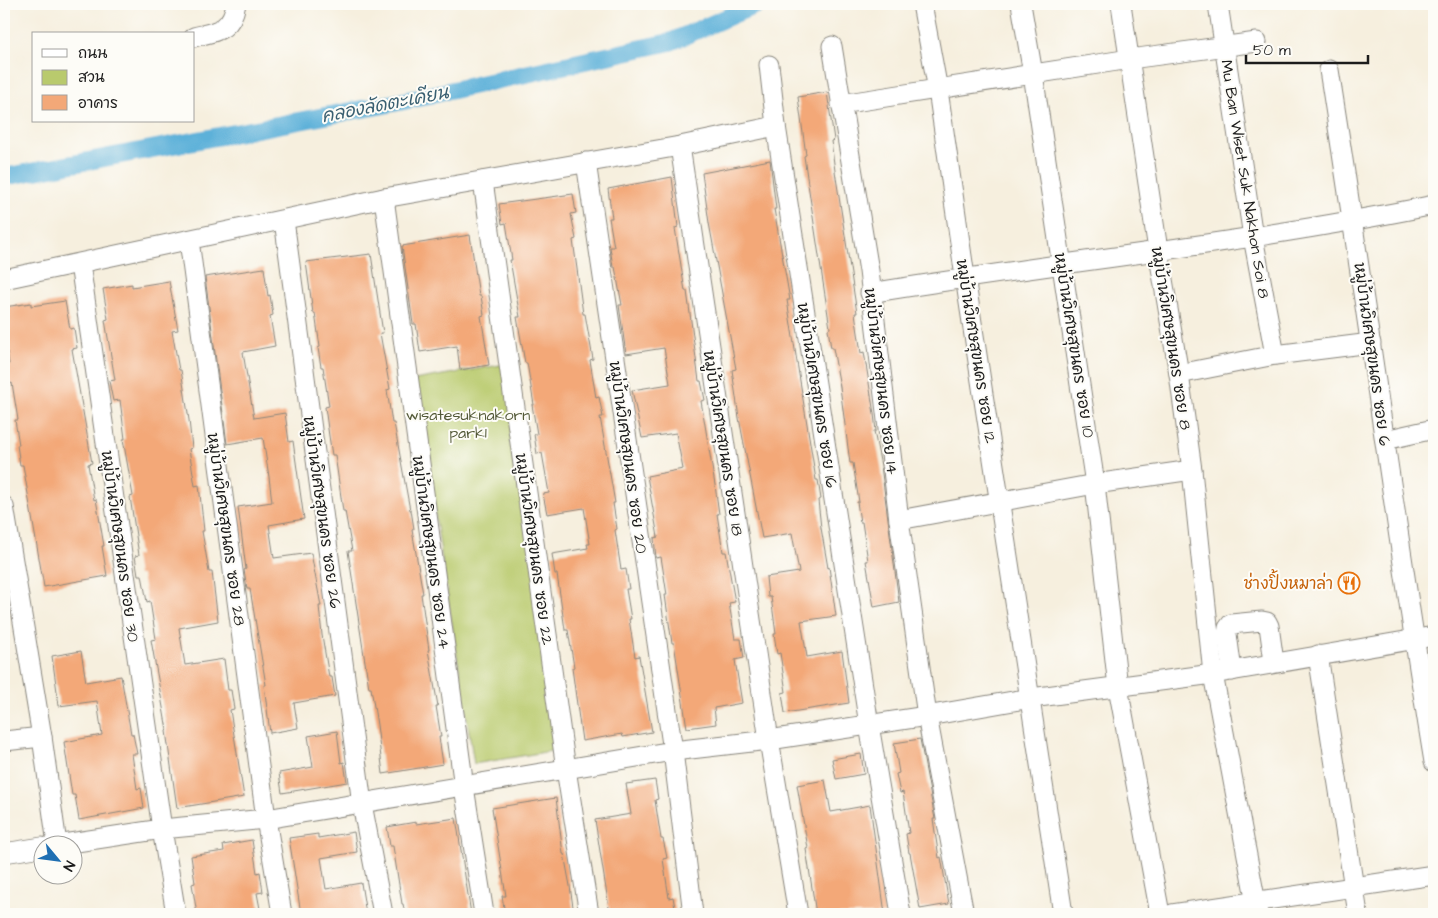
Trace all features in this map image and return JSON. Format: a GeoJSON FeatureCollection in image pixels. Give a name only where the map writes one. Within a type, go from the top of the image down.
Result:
{"type":"FeatureCollection","features":[{"type":"Feature","properties":{"kind":"street"},"geometry":{"type":"LineString","coordinates":[[195,37],[222,29],[231,21],[236,4]]}},
{"type":"Feature","properties":{"kind":"street","name":"หมู่บ้านวิเศษสุขนคร ซอย 12"},"geometry":{"type":"LineString","coordinates":[[922,4],[938,90],[1063,914]]}},
{"type":"Feature","properties":{"kind":"street","name":"หมู่บ้านวิเศษสุขนคร ซอย 10"},"geometry":{"type":"LineString","coordinates":[[1021,4],[1063,264],[1095,484],[1118,687],[1160,914]]}},
{"type":"Feature","properties":{"kind":"street","name":"หมู่บ้านวิเศษสุขนคร ซอย 8"},"geometry":{"type":"LineString","coordinates":[[1122,4],[1158,250],[1179,374],[1222,672]]}},
{"type":"Feature","properties":{"kind":"street","name":"Mu Ban Wiset Suk Nakhon Soi 8"},"geometry":{"type":"LineString","coordinates":[[1218,4],[1253,237],[1275,355]]}},
{"type":"Feature","properties":{"kind":"street"},"geometry":{"type":"LineString","coordinates":[[841,104],[1130,59],[1257,42]]}},
{"type":"Feature","properties":{"kind":"street","name":"หมู่บ้านวิเศษสุขนคร ซอย 14"},"geometry":{"type":"LineString","coordinates":[[832,46],[869,271],[870,293],[899,520],[927,716],[964,914]]}},
{"type":"Feature","properties":{"kind":"street","name":"หมู่บ้านวิเศษสุขนคร ซอย 16"},"geometry":{"type":"LineString","coordinates":[[769,65],[776,126],[869,724],[901,914]]}},
{"type":"Feature","properties":{"kind":"street","name":"หมู่บ้านวิเศษสุขนคร ซอย 6"},"geometry":{"type":"LineString","coordinates":[[1329,70],[1434,762]]}},
{"type":"Feature","properties":{"kind":"street"},"geometry":{"type":"LineString","coordinates":[[4,279],[384,198],[680,146],[776,126]]}},
{"type":"Feature","properties":{"kind":"street","name":"หมู่บ้านวิเศษสุขนคร ซอย 18"},"geometry":{"type":"LineString","coordinates":[[680,146],[769,740],[798,914]]}},
{"type":"Feature","properties":{"kind":"street","name":"หมู่บ้านวิเศษสุขนคร ซอย 20"},"geometry":{"type":"LineString","coordinates":[[586,162],[673,751],[693,914]]}},
{"type":"Feature","properties":{"kind":"street","name":"หมู่บ้านวิเศษสุขนคร ซอย 22"},"geometry":{"type":"LineString","coordinates":[[483,181],[588,914]]}},
{"type":"Feature","properties":{"kind":"street","name":"หมู่บ้านวิเศษสุขนคร ซอย 24"},"geometry":{"type":"LineString","coordinates":[[384,198],[464,787],[484,914]]}},
{"type":"Feature","properties":{"kind":"street"},"geometry":{"type":"LineString","coordinates":[[870,293],[965,277],[1253,237],[1353,221],[1434,205]]}},
{"type":"Feature","properties":{"kind":"street","name":"หมู่บ้านวิเศษสุขนคร ซอย 26"},"geometry":{"type":"LineString","coordinates":[[284,220],[362,804],[383,914]]}},
{"type":"Feature","properties":{"kind":"street","name":"หมู่บ้านวิเศษสุขนคร ซอย 28"},"geometry":{"type":"LineString","coordinates":[[189,240],[266,819],[282,914]]}},
{"type":"Feature","properties":{"kind":"street","name":"หมู่บ้านวิเศษสุขนคร ซอย 30"},"geometry":{"type":"LineString","coordinates":[[80,264],[176,914]]}},
{"type":"Feature","properties":{"kind":"street"},"geometry":{"type":"LineString","coordinates":[[1179,374],[1275,355],[1371,343]]}},
{"type":"Feature","properties":{"kind":"street"},"geometry":{"type":"LineString","coordinates":[[1385,440],[1434,430]]}},
{"type":"Feature","properties":{"kind":"street"},"geometry":{"type":"LineString","coordinates":[[899,520],[1095,484],[1192,470]]}},
{"type":"Feature","properties":{"kind":"street"},"geometry":{"type":"LineString","coordinates":[[4,506],[5,526],[42,737],[49,836]]}},
{"type":"Feature","properties":{"kind":"street"},"geometry":{"type":"LineString","coordinates":[[1257,908],[1222,672],[1230,624],[1262,620],[1266,622],[1269,626],[1274,662]]}},
{"type":"Feature","properties":{"kind":"street"},"geometry":{"type":"LineString","coordinates":[[82,841],[162,829],[266,819],[673,751],[769,740],[1031,698],[1222,672],[1434,636]]}},
{"type":"Feature","properties":{"kind":"street"},"geometry":{"type":"LineString","coordinates":[[1318,655],[1358,914]]}},
{"type":"Feature","properties":{"kind":"street"},"geometry":{"type":"LineString","coordinates":[[4,741],[42,737]]}},
{"type":"Feature","properties":{"kind":"street"},"geometry":{"type":"LineString","coordinates":[[4,853],[32,849]]}},
{"type":"Feature","properties":{"kind":"street"},"geometry":{"type":"LineString","coordinates":[[1172,914],[1257,908],[1354,887],[1434,875]]}},
{"type":"Feature","properties":{"kind":"green space","name":"wisatesuknakorn park1"},"geometry":{"type":"Polygon","coordinates":[[[506,364],[563,749],[474,764],[414,380],[506,364]]]}},
{"type":"Feature","properties":{"kind":"building"},"geometry":{"type":"Polygon","coordinates":[[[827,92],[834,140],[831,141],[857,313],[855,313],[861,353],[864,352],[874,414],[876,431],[874,431],[881,466],[899,602],[874,607],[862,522],[860,522],[857,502],[859,502],[853,463],[850,463],[840,387],[828,329],[830,328],[804,156],[806,155],[798,97],[827,92]]]}},
{"type":"Feature","properties":{"kind":"building"},"geometry":{"type":"Polygon","coordinates":[[[770,160],[776,209],[774,209],[790,300],[787,300],[816,480],[818,480],[821,499],[818,500],[821,528],[836,616],[801,621],[807,657],[842,651],[849,703],[785,713],[782,693],[786,692],[780,653],[777,654],[771,597],[768,597],[766,577],[799,572],[792,533],[762,538],[739,418],[732,370],[736,369],[709,223],[702,173],[770,160]]]}},
{"type":"Feature","properties":{"kind":"building"},"geometry":{"type":"Polygon","coordinates":[[[672,177],[678,227],[675,228],[685,291],[687,291],[699,381],[701,381],[705,400],[701,401],[715,485],[719,514],[717,514],[723,552],[726,552],[735,602],[729,603],[735,639],[741,639],[744,658],[735,660],[742,703],[714,708],[716,724],[687,728],[674,643],[672,643],[661,557],[656,558],[654,538],[658,537],[647,476],[683,469],[676,433],[642,438],[632,390],[670,384],[664,348],[626,354],[619,305],[622,305],[610,247],[614,247],[609,218],[612,218],[608,189],[672,177]]]}},
{"type":"Feature","properties":{"kind":"building"},"geometry":{"type":"Polygon","coordinates":[[[573,194],[576,213],[571,214],[576,239],[573,240],[583,314],[585,314],[593,359],[590,360],[596,398],[599,397],[603,417],[600,417],[615,503],[613,503],[617,529],[615,530],[621,570],[626,569],[629,589],[626,589],[635,657],[639,656],[652,732],[623,737],[622,734],[582,741],[572,668],[574,667],[568,630],[565,630],[557,574],[555,574],[552,554],[588,548],[587,544],[590,544],[584,508],[547,514],[543,494],[549,493],[542,453],[537,454],[534,434],[537,434],[532,405],[534,405],[517,317],[520,317],[510,260],[512,260],[506,223],[502,224],[499,204],[573,194]]]}},
{"type":"Feature","properties":{"kind":"building"},"geometry":{"type":"Polygon","coordinates":[[[470,235],[479,296],[481,296],[484,315],[481,316],[489,365],[460,370],[457,346],[420,352],[416,324],[413,324],[402,246],[470,235]]]}},
{"type":"Feature","properties":{"kind":"building"},"geometry":{"type":"Polygon","coordinates":[[[371,254],[383,333],[380,333],[390,389],[387,390],[392,423],[394,423],[414,529],[412,530],[423,594],[421,594],[428,650],[438,706],[436,706],[443,764],[383,774],[377,725],[371,688],[369,688],[348,551],[352,551],[345,511],[343,511],[335,455],[332,455],[329,436],[325,407],[329,406],[323,367],[321,367],[318,348],[320,347],[306,262],[371,254]]]}},
{"type":"Feature","properties":{"kind":"building"},"geometry":{"type":"Polygon","coordinates":[[[264,268],[273,315],[270,316],[275,346],[243,352],[254,418],[285,413],[289,442],[293,441],[304,519],[269,525],[274,558],[311,553],[321,606],[319,606],[322,635],[329,677],[332,677],[335,696],[294,703],[298,728],[270,733],[264,685],[266,685],[250,589],[247,589],[244,570],[246,569],[238,507],[272,502],[269,477],[263,438],[227,444],[205,277],[264,268]]]}},
{"type":"Feature","properties":{"kind":"building"},"geometry":{"type":"Polygon","coordinates":[[[169,281],[178,330],[172,331],[179,370],[181,370],[189,420],[192,448],[189,449],[195,486],[199,485],[204,531],[202,531],[209,572],[212,572],[218,621],[179,628],[185,665],[224,659],[228,690],[231,690],[234,709],[230,710],[244,797],[177,808],[167,730],[151,640],[156,639],[150,601],[147,602],[142,575],[138,575],[135,556],[139,555],[130,497],[133,496],[123,439],[125,439],[120,400],[113,401],[109,381],[115,380],[105,320],[108,319],[103,289],[132,284],[132,287],[169,281]]]}},
{"type":"Feature","properties":{"kind":"building"},"geometry":{"type":"Polygon","coordinates":[[[65,301],[70,329],[74,328],[77,348],[72,349],[92,463],[88,464],[104,546],[102,546],[107,576],[44,587],[23,465],[20,465],[17,445],[19,445],[15,420],[18,420],[12,383],[9,384],[6,364],[9,364],[5,337],[7,337],[4,307],[31,303],[31,306],[65,301]]]}},
{"type":"Feature","properties":{"kind":"building"},"geometry":{"type":"Polygon","coordinates":[[[81,651],[86,682],[121,676],[131,734],[133,734],[137,754],[132,754],[137,789],[141,788],[144,808],[79,820],[75,795],[72,795],[64,742],[102,735],[97,701],[59,706],[52,656],[81,651]]]}},
{"type":"Feature","properties":{"kind":"building"},"geometry":{"type":"Polygon","coordinates":[[[337,731],[341,763],[344,762],[347,782],[282,793],[279,773],[313,767],[308,736],[337,731]]]}},
{"type":"Feature","properties":{"kind":"building"},"geometry":{"type":"Polygon","coordinates":[[[920,739],[935,819],[933,819],[939,858],[941,857],[949,904],[920,909],[906,834],[909,833],[903,792],[900,793],[896,774],[899,773],[894,743],[920,739]]]}},
{"type":"Feature","properties":{"kind":"building"},"geometry":{"type":"Polygon","coordinates":[[[861,754],[864,774],[836,779],[832,759],[861,754]]]}},
{"type":"Feature","properties":{"kind":"building"},"geometry":{"type":"Polygon","coordinates":[[[655,780],[658,799],[655,800],[661,839],[663,839],[667,858],[663,859],[669,898],[673,897],[676,914],[610,914],[595,820],[631,814],[626,784],[655,780]]]}},
{"type":"Feature","properties":{"kind":"building"},"geometry":{"type":"Polygon","coordinates":[[[825,780],[831,812],[870,805],[885,914],[816,914],[806,849],[808,848],[797,785],[825,780]]]}},
{"type":"Feature","properties":{"kind":"building"},"geometry":{"type":"Polygon","coordinates":[[[556,798],[563,854],[574,914],[505,914],[502,896],[506,896],[492,808],[556,798]]]}},
{"type":"Feature","properties":{"kind":"building"},"geometry":{"type":"Polygon","coordinates":[[[456,818],[471,914],[405,914],[393,846],[390,846],[387,827],[456,818]]]}},
{"type":"Feature","properties":{"kind":"building"},"geometry":{"type":"Polygon","coordinates":[[[354,832],[357,852],[321,858],[326,889],[361,883],[366,914],[301,914],[289,838],[318,834],[318,838],[354,832]]]}},
{"type":"Feature","properties":{"kind":"building"},"geometry":{"type":"Polygon","coordinates":[[[252,840],[257,873],[260,872],[263,892],[257,893],[261,914],[197,914],[192,884],[195,883],[191,856],[224,851],[223,845],[252,840]]]}},
{"type":"Feature","properties":{"kind":"waterway","name":"คลองลัดตะเคียน"},"geometry":{"type":"LineString","coordinates":[[4,177],[399,102],[670,42],[758,4]]}},
{"type":"Feature","properties":{"kind":"place","name":"ช่างปิ้งหมาล่า"},"geometry":{"type":"Point","coordinates":[1349,583]}}]}
